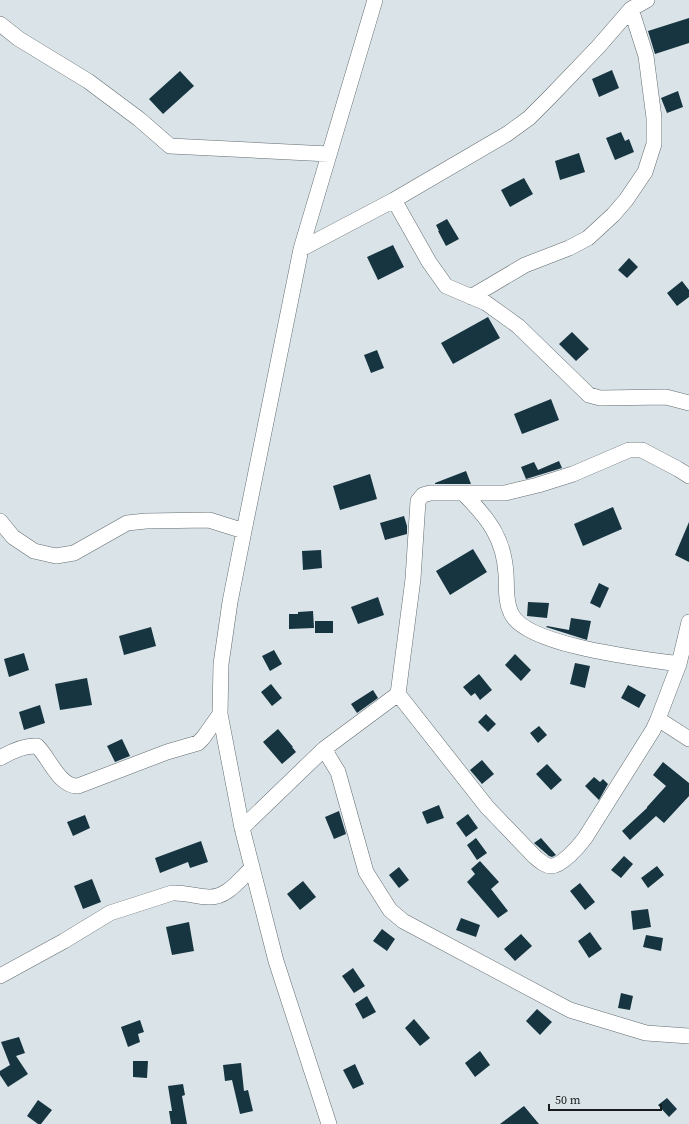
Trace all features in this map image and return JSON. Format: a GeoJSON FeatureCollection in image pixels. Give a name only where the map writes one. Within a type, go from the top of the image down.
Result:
{"type":"FeatureCollection","features":[{"type":"Feature","properties":{"kind":"street"},"geometry":{"type":"LineString","coordinates":[[329,1124],[276,961],[242,828],[220,714],[221,664],[230,602],[301,249],[375,0]]}},
{"type":"Feature","properties":{"kind":"street"},"geometry":{"type":"LineString","coordinates":[[301,249],[394,200],[507,134],[529,118],[598,47],[631,9],[647,0]]}},
{"type":"Feature","properties":{"kind":"street"},"geometry":{"type":"LineString","coordinates":[[471,297],[525,265],[569,248],[588,238],[613,216],[645,172],[654,144],[654,118],[646,56],[631,9]]}},
{"type":"Feature","properties":{"kind":"street"},"geometry":{"type":"LineString","coordinates":[[0,24],[19,39],[88,81],[139,119],[170,146],[329,154]]}},
{"type":"Feature","properties":{"kind":"street"},"geometry":{"type":"LineString","coordinates":[[394,200],[429,262],[446,286],[486,303],[518,326],[589,395],[600,398],[666,397],[689,403]]}},
{"type":"Feature","properties":{"kind":"street"},"geometry":{"type":"LineString","coordinates":[[689,476],[642,450],[629,450],[573,474],[505,493],[430,493],[423,495],[418,501],[413,580],[398,694],[487,807],[543,864],[551,866],[557,865],[585,838],[646,742],[658,719],[679,664],[689,622]]}},
{"type":"Feature","properties":{"kind":"street"},"geometry":{"type":"LineString","coordinates":[[463,493],[488,521],[498,539],[506,574],[506,596],[508,605],[510,613],[518,623],[530,631],[562,643],[602,652],[679,664]]}},
{"type":"Feature","properties":{"kind":"street"},"geometry":{"type":"LineString","coordinates":[[0,521],[13,537],[34,551],[56,556],[74,553],[127,523],[146,520],[209,520],[244,530]]}},
{"type":"Feature","properties":{"kind":"street"},"geometry":{"type":"LineString","coordinates":[[242,828],[324,749],[398,694]]}},
{"type":"Feature","properties":{"kind":"street"},"geometry":{"type":"LineString","coordinates":[[0,758],[9,753],[32,745],[37,746],[57,773],[68,784],[78,786],[160,755],[198,743],[220,714]]}},
{"type":"Feature","properties":{"kind":"street"},"geometry":{"type":"LineString","coordinates":[[658,719],[689,739]]}},
{"type":"Feature","properties":{"kind":"street"},"geometry":{"type":"LineString","coordinates":[[324,749],[338,772],[366,872],[390,910],[403,921],[570,1010],[646,1033],[689,1036]]}},
{"type":"Feature","properties":{"kind":"street"},"geometry":{"type":"LineString","coordinates":[[0,976],[64,941],[110,912],[172,893],[180,892],[210,898],[218,896],[226,893],[252,868]]}},
{"type":"Feature","properties":{"kind":"building"},"geometry":{"type":"Polygon","coordinates":[[[689,18],[689,43],[655,54],[648,31],[689,18]]]}},
{"type":"Feature","properties":{"kind":"building"},"geometry":{"type":"Polygon","coordinates":[[[612,70],[619,88],[599,97],[592,79],[612,70]]]}},
{"type":"Feature","properties":{"kind":"building"},"geometry":{"type":"Polygon","coordinates":[[[180,71],[194,86],[163,114],[149,99],[180,71]]]}},
{"type":"Feature","properties":{"kind":"building"},"geometry":{"type":"Polygon","coordinates":[[[678,91],[683,107],[667,113],[661,98],[678,91]]]}},
{"type":"Feature","properties":{"kind":"building"},"geometry":{"type":"Polygon","coordinates":[[[621,132],[625,141],[629,139],[634,152],[615,160],[606,138],[621,132]]]}},
{"type":"Feature","properties":{"kind":"building"},"geometry":{"type":"Polygon","coordinates":[[[579,153],[585,172],[560,180],[555,161],[579,153]]]}},
{"type":"Feature","properties":{"kind":"building"},"geometry":{"type":"Polygon","coordinates":[[[524,178],[533,194],[510,207],[501,190],[524,178]]]}},
{"type":"Feature","properties":{"kind":"building"},"geometry":{"type":"Polygon","coordinates":[[[447,219],[459,239],[446,246],[436,225],[447,219]]]}},
{"type":"Feature","properties":{"kind":"building"},"geometry":{"type":"Polygon","coordinates":[[[393,245],[404,267],[378,280],[367,257],[393,245]]]}},
{"type":"Feature","properties":{"kind":"building"},"geometry":{"type":"Polygon","coordinates":[[[629,258],[638,267],[627,278],[618,270],[629,258]]]}},
{"type":"Feature","properties":{"kind":"building"},"geometry":{"type":"Polygon","coordinates":[[[682,281],[689,290],[689,297],[677,306],[667,293],[682,281]]]}},
{"type":"Feature","properties":{"kind":"building"},"geometry":{"type":"Polygon","coordinates":[[[488,317],[500,338],[453,364],[441,343],[488,317]]]}},
{"type":"Feature","properties":{"kind":"building"},"geometry":{"type":"Polygon","coordinates":[[[572,332],[589,349],[576,361],[559,344],[572,332]]]}},
{"type":"Feature","properties":{"kind":"building"},"geometry":{"type":"Polygon","coordinates":[[[377,350],[384,368],[371,373],[364,355],[377,350]]]}},
{"type":"Feature","properties":{"kind":"building"},"geometry":{"type":"Polygon","coordinates":[[[551,399],[559,420],[522,434],[514,414],[551,399]]]}},
{"type":"Feature","properties":{"kind":"building"},"geometry":{"type":"Polygon","coordinates":[[[559,461],[562,468],[526,479],[521,467],[534,462],[538,470],[559,461]]]}},
{"type":"Feature","properties":{"kind":"building"},"geometry":{"type":"Polygon","coordinates":[[[466,471],[471,484],[435,484],[435,483],[466,471]]]}},
{"type":"Feature","properties":{"kind":"building"},"geometry":{"type":"Polygon","coordinates":[[[370,474],[377,499],[340,510],[333,486],[370,474]]]}},
{"type":"Feature","properties":{"kind":"building"},"geometry":{"type":"Polygon","coordinates":[[[613,507],[622,529],[583,546],[574,524],[613,507]]]}},
{"type":"Feature","properties":{"kind":"building"},"geometry":{"type":"Polygon","coordinates":[[[404,516],[407,526],[407,534],[385,540],[380,523],[404,516]]]}},
{"type":"Feature","properties":{"kind":"building"},"geometry":{"type":"Polygon","coordinates":[[[689,522],[689,562],[675,555],[689,522]]]}},
{"type":"Feature","properties":{"kind":"building"},"geometry":{"type":"Polygon","coordinates":[[[473,549],[487,572],[450,595],[436,571],[473,549]]]}},
{"type":"Feature","properties":{"kind":"building"},"geometry":{"type":"Polygon","coordinates":[[[321,550],[322,568],[303,570],[302,551],[321,550]]]}},
{"type":"Feature","properties":{"kind":"building"},"geometry":{"type":"Polygon","coordinates":[[[599,583],[609,588],[600,608],[590,603],[599,583]]]}},
{"type":"Feature","properties":{"kind":"building"},"geometry":{"type":"Polygon","coordinates":[[[378,597],[384,615],[358,624],[351,607],[378,597]]]}},
{"type":"Feature","properties":{"kind":"building"},"geometry":{"type":"Polygon","coordinates":[[[528,602],[549,603],[547,618],[527,616],[528,602]]]}},
{"type":"Feature","properties":{"kind":"building"},"geometry":{"type":"Polygon","coordinates":[[[313,611],[314,628],[289,629],[289,614],[313,611]]]}},
{"type":"Feature","properties":{"kind":"building"},"geometry":{"type":"Polygon","coordinates":[[[571,618],[591,621],[587,640],[546,627],[569,630],[571,618]]]}},
{"type":"Feature","properties":{"kind":"building"},"geometry":{"type":"Polygon","coordinates":[[[315,621],[333,621],[333,633],[315,633],[315,621]]]}},
{"type":"Feature","properties":{"kind":"building"},"geometry":{"type":"Polygon","coordinates":[[[151,627],[156,646],[124,655],[119,636],[151,627]]]}},
{"type":"Feature","properties":{"kind":"building"},"geometry":{"type":"Polygon","coordinates":[[[274,650],[282,664],[270,671],[262,656],[274,650]]]}},
{"type":"Feature","properties":{"kind":"building"},"geometry":{"type":"Polygon","coordinates":[[[24,653],[29,670],[9,677],[4,659],[24,653]]]}},
{"type":"Feature","properties":{"kind":"building"},"geometry":{"type":"Polygon","coordinates":[[[515,654],[531,670],[521,681],[505,665],[515,654]]]}},
{"type":"Feature","properties":{"kind":"building"},"geometry":{"type":"Polygon","coordinates":[[[575,663],[590,666],[585,688],[570,684],[575,663]]]}},
{"type":"Feature","properties":{"kind":"building"},"geometry":{"type":"Polygon","coordinates":[[[479,674],[492,690],[480,700],[475,693],[471,696],[463,687],[479,674]]]}},
{"type":"Feature","properties":{"kind":"building"},"geometry":{"type":"Polygon","coordinates":[[[87,678],[92,705],[60,710],[55,684],[87,678]]]}},
{"type":"Feature","properties":{"kind":"building"},"geometry":{"type":"Polygon","coordinates":[[[271,684],[282,698],[272,706],[261,692],[271,684]]]}},
{"type":"Feature","properties":{"kind":"building"},"geometry":{"type":"Polygon","coordinates":[[[628,685],[646,695],[639,708],[621,698],[628,685]]]}},
{"type":"Feature","properties":{"kind":"building"},"geometry":{"type":"Polygon","coordinates":[[[373,690],[378,698],[357,713],[351,704],[373,690]]]}},
{"type":"Feature","properties":{"kind":"building"},"geometry":{"type":"Polygon","coordinates":[[[40,705],[45,723],[24,730],[19,712],[40,705]]]}},
{"type":"Feature","properties":{"kind":"building"},"geometry":{"type":"Polygon","coordinates":[[[486,714],[496,724],[488,732],[478,722],[486,714]]]}},
{"type":"Feature","properties":{"kind":"building"},"geometry":{"type":"Polygon","coordinates":[[[539,726],[547,735],[538,743],[530,733],[539,726]]]}},
{"type":"Feature","properties":{"kind":"building"},"geometry":{"type":"Polygon","coordinates":[[[278,729],[296,752],[282,764],[263,742],[278,729]]]}},
{"type":"Feature","properties":{"kind":"building"},"geometry":{"type":"Polygon","coordinates":[[[122,739],[130,756],[115,762],[107,746],[122,739]]]}},
{"type":"Feature","properties":{"kind":"building"},"geometry":{"type":"Polygon","coordinates":[[[482,760],[494,774],[482,784],[470,770],[482,760]]]}},
{"type":"Feature","properties":{"kind":"building"},"geometry":{"type":"Polygon","coordinates":[[[663,762],[689,783],[689,796],[664,823],[656,816],[630,840],[622,831],[647,808],[666,786],[653,775],[663,762]]]}},
{"type":"Feature","properties":{"kind":"building"},"geometry":{"type":"Polygon","coordinates":[[[547,764],[562,780],[551,790],[536,774],[547,764]]]}},
{"type":"Feature","properties":{"kind":"building"},"geometry":{"type":"Polygon","coordinates":[[[594,777],[600,782],[603,779],[608,784],[599,800],[585,786],[594,777]]]}},
{"type":"Feature","properties":{"kind":"building"},"geometry":{"type":"Polygon","coordinates":[[[439,805],[444,818],[427,824],[422,812],[439,805]]]}},
{"type":"Feature","properties":{"kind":"building"},"geometry":{"type":"Polygon","coordinates":[[[339,811],[346,834],[334,839],[325,817],[339,811]]]}},
{"type":"Feature","properties":{"kind":"building"},"geometry":{"type":"Polygon","coordinates":[[[468,814],[478,828],[466,837],[456,823],[468,814]]]}},
{"type":"Feature","properties":{"kind":"building"},"geometry":{"type":"Polygon","coordinates":[[[85,815],[90,828],[73,836],[67,822],[85,815]]]}},
{"type":"Feature","properties":{"kind":"building"},"geometry":{"type":"Polygon","coordinates":[[[476,838],[487,853],[477,860],[467,845],[476,838]]]}},
{"type":"Feature","properties":{"kind":"building"},"geometry":{"type":"Polygon","coordinates":[[[541,838],[556,855],[552,857],[549,856],[534,843],[541,838]]]}},
{"type":"Feature","properties":{"kind":"building"},"geometry":{"type":"Polygon","coordinates":[[[201,841],[208,862],[190,868],[188,862],[160,873],[155,858],[201,841]]]}},
{"type":"Feature","properties":{"kind":"building"},"geometry":{"type":"Polygon","coordinates":[[[624,856],[633,864],[621,878],[611,870],[624,856]]]}},
{"type":"Feature","properties":{"kind":"building"},"geometry":{"type":"Polygon","coordinates":[[[480,861],[499,882],[491,889],[508,911],[498,918],[467,882],[475,874],[471,869],[480,861]]]}},
{"type":"Feature","properties":{"kind":"building"},"geometry":{"type":"Polygon","coordinates":[[[657,866],[664,875],[648,888],[641,878],[657,866]]]}},
{"type":"Feature","properties":{"kind":"building"},"geometry":{"type":"Polygon","coordinates":[[[399,867],[409,880],[399,888],[389,875],[399,867]]]}},
{"type":"Feature","properties":{"kind":"building"},"geometry":{"type":"Polygon","coordinates":[[[92,879],[101,902],[83,909],[74,886],[92,879]]]}},
{"type":"Feature","properties":{"kind":"building"},"geometry":{"type":"Polygon","coordinates":[[[303,881],[316,897],[300,910],[287,894],[303,881]]]}},
{"type":"Feature","properties":{"kind":"building"},"geometry":{"type":"Polygon","coordinates":[[[580,883],[595,902],[585,910],[570,891],[580,883]]]}},
{"type":"Feature","properties":{"kind":"building"},"geometry":{"type":"Polygon","coordinates":[[[648,909],[651,927],[633,930],[631,911],[648,909]]]}},
{"type":"Feature","properties":{"kind":"building"},"geometry":{"type":"Polygon","coordinates":[[[461,918],[480,925],[476,937],[456,930],[461,918]]]}},
{"type":"Feature","properties":{"kind":"building"},"geometry":{"type":"Polygon","coordinates":[[[189,922],[194,951],[172,955],[166,927],[189,922]]]}},
{"type":"Feature","properties":{"kind":"building"},"geometry":{"type":"Polygon","coordinates":[[[382,929],[395,939],[387,951],[373,941],[382,929]]]}},
{"type":"Feature","properties":{"kind":"building"},"geometry":{"type":"Polygon","coordinates":[[[590,932],[602,949],[589,958],[578,941],[590,932]]]}},
{"type":"Feature","properties":{"kind":"building"},"geometry":{"type":"Polygon","coordinates":[[[521,934],[532,946],[515,961],[504,949],[521,934]]]}},
{"type":"Feature","properties":{"kind":"building"},"geometry":{"type":"Polygon","coordinates":[[[646,935],[663,938],[661,951],[643,947],[646,935]]]}},
{"type":"Feature","properties":{"kind":"building"},"geometry":{"type":"Polygon","coordinates":[[[353,968],[365,986],[354,993],[342,976],[353,968]]]}},
{"type":"Feature","properties":{"kind":"building"},"geometry":{"type":"Polygon","coordinates":[[[621,993],[633,996],[630,1010],[618,1008],[621,993]]]}},
{"type":"Feature","properties":{"kind":"building"},"geometry":{"type":"Polygon","coordinates":[[[367,996],[376,1012],[363,1019],[355,1004],[367,996]]]}},
{"type":"Feature","properties":{"kind":"building"},"geometry":{"type":"Polygon","coordinates":[[[537,1009],[552,1022],[540,1035],[526,1021],[537,1009]]]}},
{"type":"Feature","properties":{"kind":"building"},"geometry":{"type":"Polygon","coordinates":[[[414,1019],[430,1038],[420,1046],[405,1028],[414,1019]]]}},
{"type":"Feature","properties":{"kind":"building"},"geometry":{"type":"Polygon","coordinates":[[[140,1020],[144,1032],[138,1034],[140,1042],[128,1047],[121,1027],[140,1020]]]}},
{"type":"Feature","properties":{"kind":"building"},"geometry":{"type":"Polygon","coordinates":[[[19,1037],[25,1053],[16,1056],[28,1074],[8,1087],[0,1075],[0,1071],[10,1065],[1,1042],[19,1037]]]}},
{"type":"Feature","properties":{"kind":"building"},"geometry":{"type":"Polygon","coordinates":[[[480,1051],[490,1065],[475,1077],[465,1063],[480,1051]]]}},
{"type":"Feature","properties":{"kind":"building"},"geometry":{"type":"Polygon","coordinates":[[[133,1061],[148,1061],[147,1078],[133,1077],[133,1061]]]}},
{"type":"Feature","properties":{"kind":"building"},"geometry":{"type":"Polygon","coordinates":[[[241,1063],[244,1091],[248,1090],[253,1111],[240,1114],[232,1080],[225,1081],[223,1065],[241,1063]]]}},
{"type":"Feature","properties":{"kind":"building"},"geometry":{"type":"Polygon","coordinates":[[[355,1064],[364,1084],[353,1089],[343,1070],[355,1064]]]}},
{"type":"Feature","properties":{"kind":"building"},"geometry":{"type":"Polygon","coordinates":[[[183,1084],[185,1095],[182,1096],[187,1124],[171,1124],[169,1111],[172,1111],[168,1086],[183,1084]]]}},
{"type":"Feature","properties":{"kind":"building"},"geometry":{"type":"Polygon","coordinates":[[[667,1098],[677,1109],[669,1117],[658,1105],[667,1098]]]}},
{"type":"Feature","properties":{"kind":"building"},"geometry":{"type":"Polygon","coordinates":[[[38,1100],[52,1110],[41,1124],[38,1124],[27,1116],[38,1100]]]}},
{"type":"Feature","properties":{"kind":"building"},"geometry":{"type":"Polygon","coordinates":[[[524,1106],[539,1124],[500,1124],[524,1106]]]}}]}
